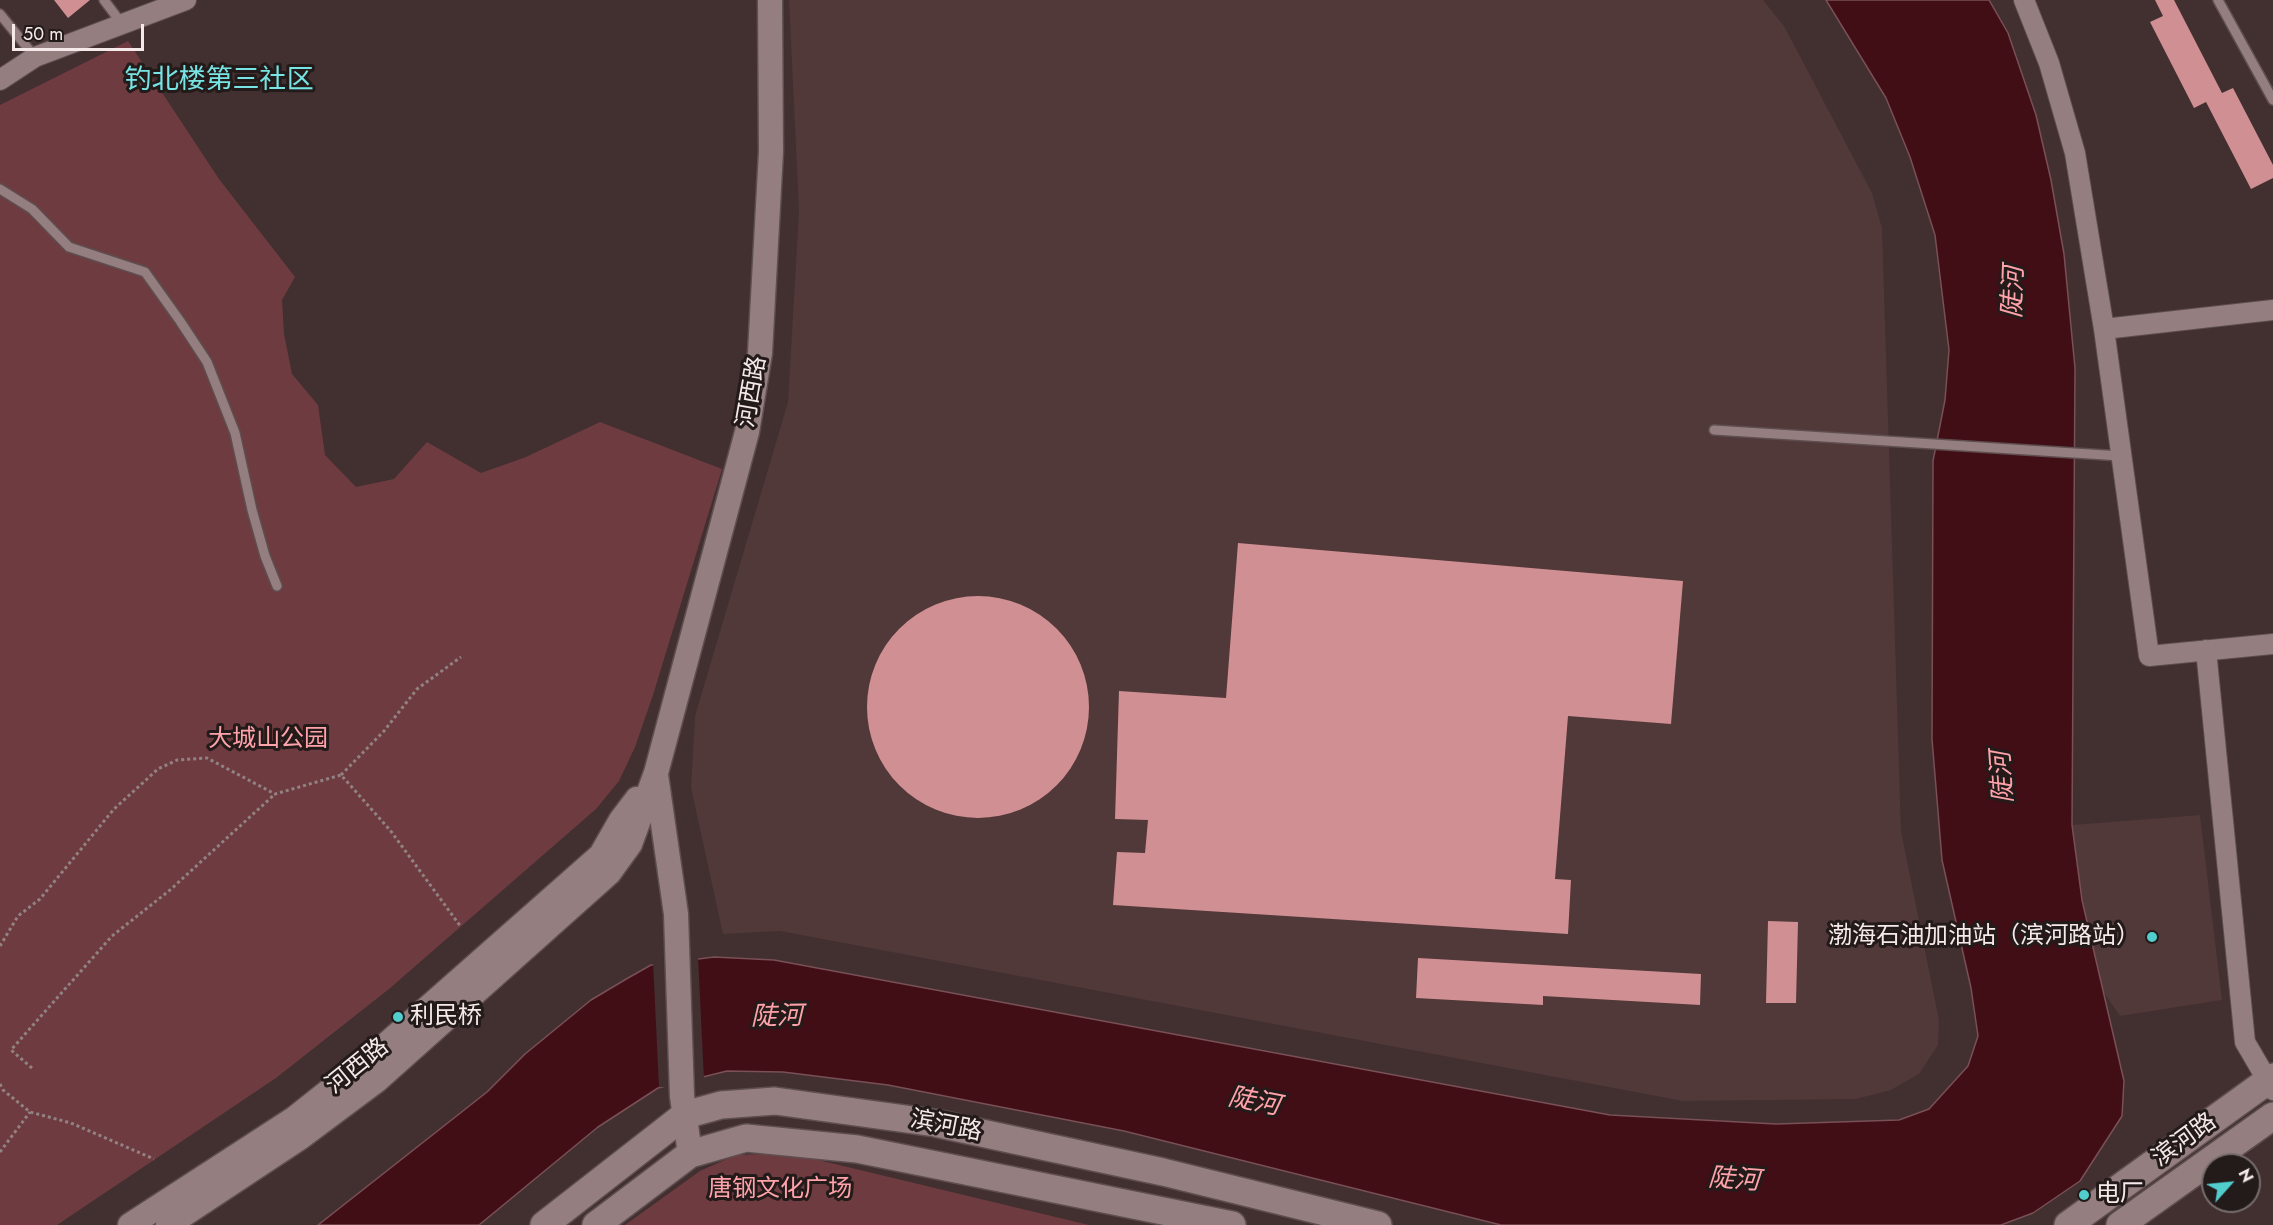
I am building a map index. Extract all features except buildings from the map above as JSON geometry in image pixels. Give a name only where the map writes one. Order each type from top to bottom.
[{"type":"main road","name":"滨河路","points":[[2068,1225],[2271,1083]]},
{"type":"main road","name":"滨河路","points":[[544,1225],[684,1106],[775,1101],[935,1124],[1162,1172],[1378,1225]]},
{"type":"main road","name":"滨河路","points":[[2120,1225],[2273,1116]]},
{"type":"main road","name":"滨河路","points":[[596,1225],[690,1154],[746,1138],[857,1149],[1232,1225]]},
{"type":"street","points":[[0,80],[35,57],[186,0]]},
{"type":"street","name":"河西路","points":[[168,1225],[301,1137],[376,1081],[609,873],[630,844],[656,773],[747,432],[760,353],[771,151],[770,0]]},
{"type":"street","points":[[2024,0],[2049,63],[2075,153],[2104,329],[2149,656],[2273,644]]},
{"type":"street","points":[[2104,329],[2273,310]]},
{"type":"street","points":[[2206,650],[2245,1042],[2271,1083]]},
{"type":"street","points":[[656,773],[676,914],[684,1106],[690,1154]]},
{"type":"street","name":"河西路","points":[[130,1225],[295,1118],[372,1057],[601,855],[621,820],[656,773]]},
{"type":"lane","points":[[104,0],[122,24]]},
{"type":"lane","points":[[2218,0],[2273,100]]},
{"type":"lane","points":[[0,14],[35,57]]},
{"type":"lane","points":[[0,189],[32,209],[69,247],[145,272],[174,313],[207,362],[236,433],[252,510],[265,556],[277,586]]},
{"type":"lane","points":[[1714,430],[2122,456]]},
{"type":"path","points":[[32,1068],[11,1050],[112,936],[170,890],[275,794],[341,775],[384,731],[417,689],[461,657]]},
{"type":"path","points":[[0,946],[18,916],[40,899],[114,809],[158,769],[177,759],[207,758],[275,794]]},
{"type":"path","points":[[341,775],[390,830],[461,927]]},
{"type":"path","points":[[0,1084],[3,1090],[30,1112],[71,1123],[154,1159]]},
{"type":"path","points":[[0,1152],[30,1112]]},
{"type":"shaded area","points":[[789,0],[1763,0],[1784,26],[1872,193],[1882,228],[1901,831],[1939,1020],[1938,1045],[1919,1074],[1891,1090],[1856,1099],[1683,1101],[780,931],[723,934],[691,788],[695,716],[788,402],[799,211]]},
{"type":"shaded area","name":"渤海石油加油站（滨河路站）","points":[[2200,815],[2222,1000],[2120,1016],[2103,991],[2082,900],[2072,825]]},
{"type":"green space","name":"大城山公园","points":[[128,41],[219,179],[295,277],[282,300],[284,334],[292,374],[318,405],[325,455],[356,487],[394,479],[427,442],[481,473],[526,457],[600,422],[722,469],[635,747],[619,781],[596,809],[389,989],[276,1078],[57,1225],[0,1225],[0,105]]},
{"type":"green space","name":"唐钢文化广场","points":[[789,1153],[1089,1225],[625,1225],[700,1171],[736,1155]]},
{"type":"water","name":"陡河","points":[[1826,0],[1989,0],[2008,33],[2036,115],[2051,180],[2064,254],[2075,368],[2072,825],[2082,900],[2124,1081],[2122,1116],[2080,1181],[2033,1213],[2001,1225],[1501,1225],[1124,1131],[888,1085],[783,1072],[727,1071],[658,1088],[598,1127],[479,1225],[318,1225],[487,1092],[525,1054],[591,1000],[651,965],[714,957],[774,960],[1610,1115],[1776,1124],[1899,1120],[1929,1109],[1968,1066],[1978,1036],[1971,988],[1942,860],[1932,739],[1933,461],[1945,400],[1949,350],[1935,235],[1910,157],[1886,98]]},
{"type":"pier","points":[[698,956],[704,1080],[676,1087],[659,1087],[653,962]]},
{"type":"place","name":"渤海石油加油站（滨河路站）","points":[[2152,937]]},
{"type":"place","name":"利民桥","points":[[398,1017]]},
{"type":"place","name":"电厂","points":[[2084,1195]]},
{"type":"district","name":"钓北楼第三社区","points":[[219,81]]}]
